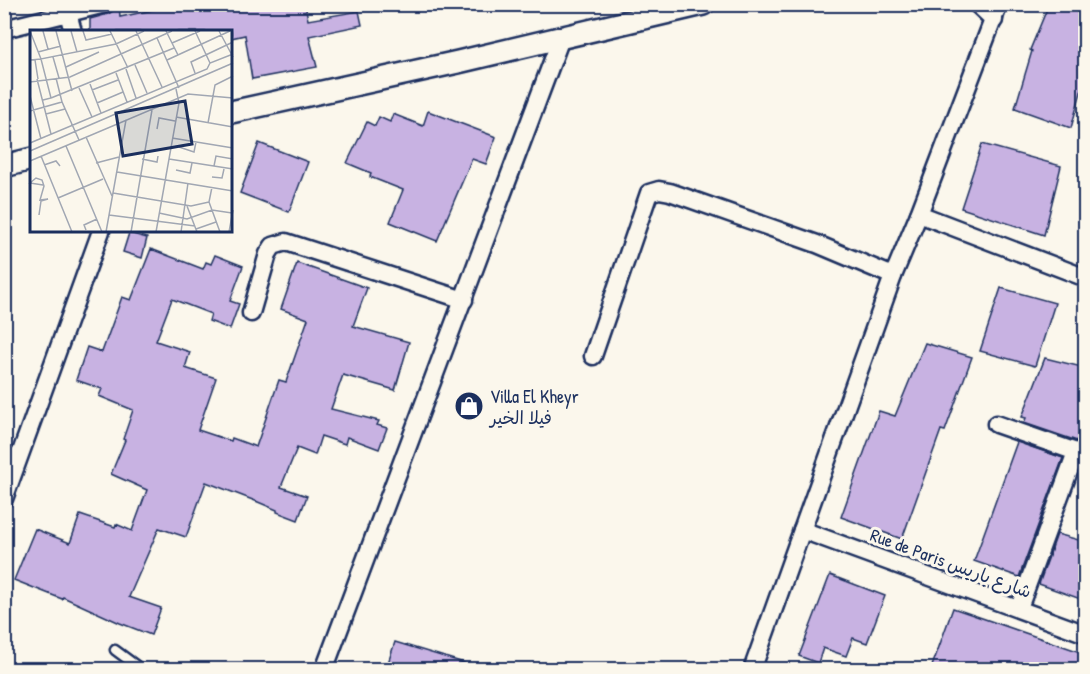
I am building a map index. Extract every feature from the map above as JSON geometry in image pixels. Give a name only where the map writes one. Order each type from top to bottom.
[{"type":"street","points":[[4,29],[105,4]]},
{"type":"street","points":[[232,112],[703,4]]},
{"type":"street","points":[[752,669],[893,276],[996,12],[977,4]]},
{"type":"street","points":[[68,13],[72,30]]},
{"type":"street","points":[[324,669],[561,38]]},
{"type":"street","points":[[4,166],[30,160]]},
{"type":"street","points":[[592,356],[649,193],[659,190],[817,244],[893,276]]},
{"type":"street","points":[[919,214],[1086,278]]},
{"type":"street","points":[[4,500],[13,453],[101,232]]},
{"type":"street","points":[[251,313],[268,254],[273,246],[286,242],[464,300]]},
{"type":"street","points":[[996,424],[1081,454],[1019,608]]},
{"type":"street","name":"Rue de Paris شارع باريس","points":[[802,530],[1086,634]]},
{"type":"lane","points":[[116,650],[142,669]]},
{"type":"building","points":[[115,4],[119,4],[120,17],[167,7],[166,4],[305,4],[308,20],[359,11],[362,25],[309,36],[317,67],[252,79],[245,35],[232,38],[232,30],[90,30],[90,19],[113,11]]},
{"type":"building","points":[[1049,4],[1086,4],[1086,74],[1071,128],[1015,108],[1032,51],[1030,50]]},
{"type":"building","points":[[428,111],[496,137],[486,164],[472,159],[437,241],[390,222],[403,190],[370,177],[371,173],[347,163],[367,122],[375,126],[379,117],[390,122],[393,114],[423,126]]},
{"type":"building","points":[[259,143],[308,162],[289,212],[240,193]]},
{"type":"building","points":[[982,144],[1061,166],[1044,235],[961,208]]},
{"type":"building","points":[[129,233],[147,238],[142,258],[123,252]]},
{"type":"building","points":[[151,249],[203,269],[206,262],[211,264],[215,255],[243,266],[230,301],[239,304],[230,329],[209,321],[211,314],[172,299],[156,341],[190,352],[185,368],[216,378],[198,430],[231,441],[232,438],[256,447],[279,380],[286,382],[308,319],[281,309],[297,263],[367,288],[353,326],[409,342],[395,390],[343,375],[331,409],[379,421],[377,425],[387,428],[379,449],[347,437],[345,444],[321,436],[315,455],[297,448],[281,487],[307,496],[298,520],[206,482],[186,537],[159,528],[129,597],[161,608],[151,635],[63,597],[62,599],[14,580],[35,529],[70,543],[80,515],[115,527],[116,524],[132,531],[147,490],[111,474],[125,440],[123,439],[133,410],[99,396],[102,389],[76,380],[87,347],[102,352],[122,297],[131,300]]},
{"type":"building","points":[[1001,288],[1055,303],[1035,366],[980,351]]},
{"type":"building","points":[[925,343],[972,357],[945,431],[941,430],[902,539],[841,517],[879,411],[895,416]]},
{"type":"building","points":[[1045,358],[1086,368],[1086,427],[1080,442],[1024,423],[1026,418],[1022,417]]},
{"type":"building","points":[[1017,442],[1063,458],[1019,577],[974,561]]},
{"type":"building","points":[[1057,534],[1086,542],[1086,601],[1039,584]]},
{"type":"building","points":[[830,575],[885,596],[867,643],[853,638],[846,656],[823,648],[818,663],[799,656]]},
{"type":"building","points":[[953,608],[1086,654],[1086,669],[931,669]]},
{"type":"building","points":[[395,642],[471,665],[470,669],[386,669]]},
{"type":"place","name":"Villa El Kheyr فيلا الخير","points":[[469,406]]}]
